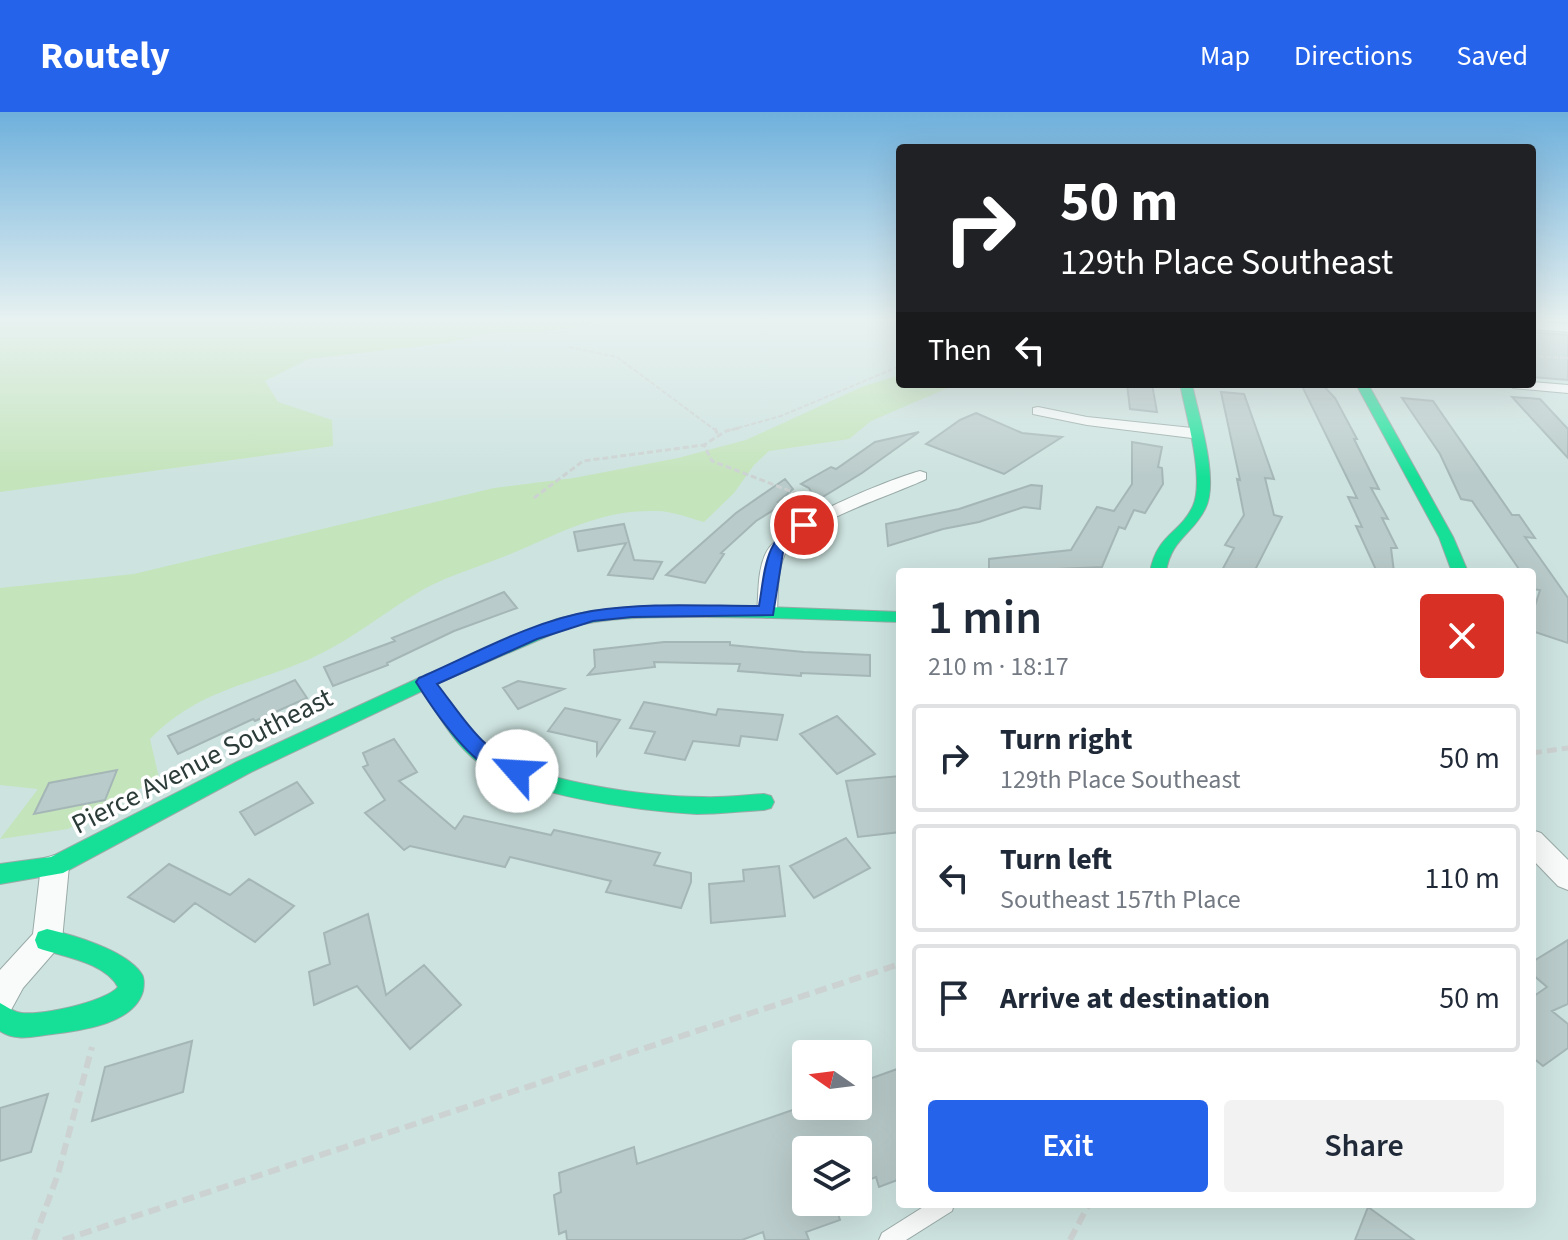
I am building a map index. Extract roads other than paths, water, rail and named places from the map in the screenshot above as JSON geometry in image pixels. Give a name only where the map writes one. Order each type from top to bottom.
[{"type":"street","points":[[1536,387],[1567,390]]},
{"type":"street","points":[[1158,568],[1158,555],[1168,538],[1203,507],[1205,494],[1186,388]]},
{"type":"street","points":[[1364,388],[1446,537],[1458,568]]},
{"type":"street","points":[[1038,411],[1087,421],[1192,433]]},
{"type":"street","points":[[767,612],[775,552],[780,544],[804,525],[920,476]]},
{"type":"street","name":"Pierce Avenue Southeast","points":[[0,874],[55,866],[244,767],[425,682],[531,635],[591,616],[632,612],[767,612],[896,617]]},
{"type":"street","points":[[425,682],[483,755],[499,766],[667,802],[694,805],[764,802]]},
{"type":"street","points":[[1536,845],[1568,878]]},
{"type":"street","points":[[0,999],[12,978],[47,940],[55,866]]},
{"type":"street","points":[[0,1016],[16,1026],[101,1012],[124,1002],[131,991],[132,980],[125,973],[81,950],[47,940]]},
{"type":"lane","points":[[889,1240],[939,1208]]}]
